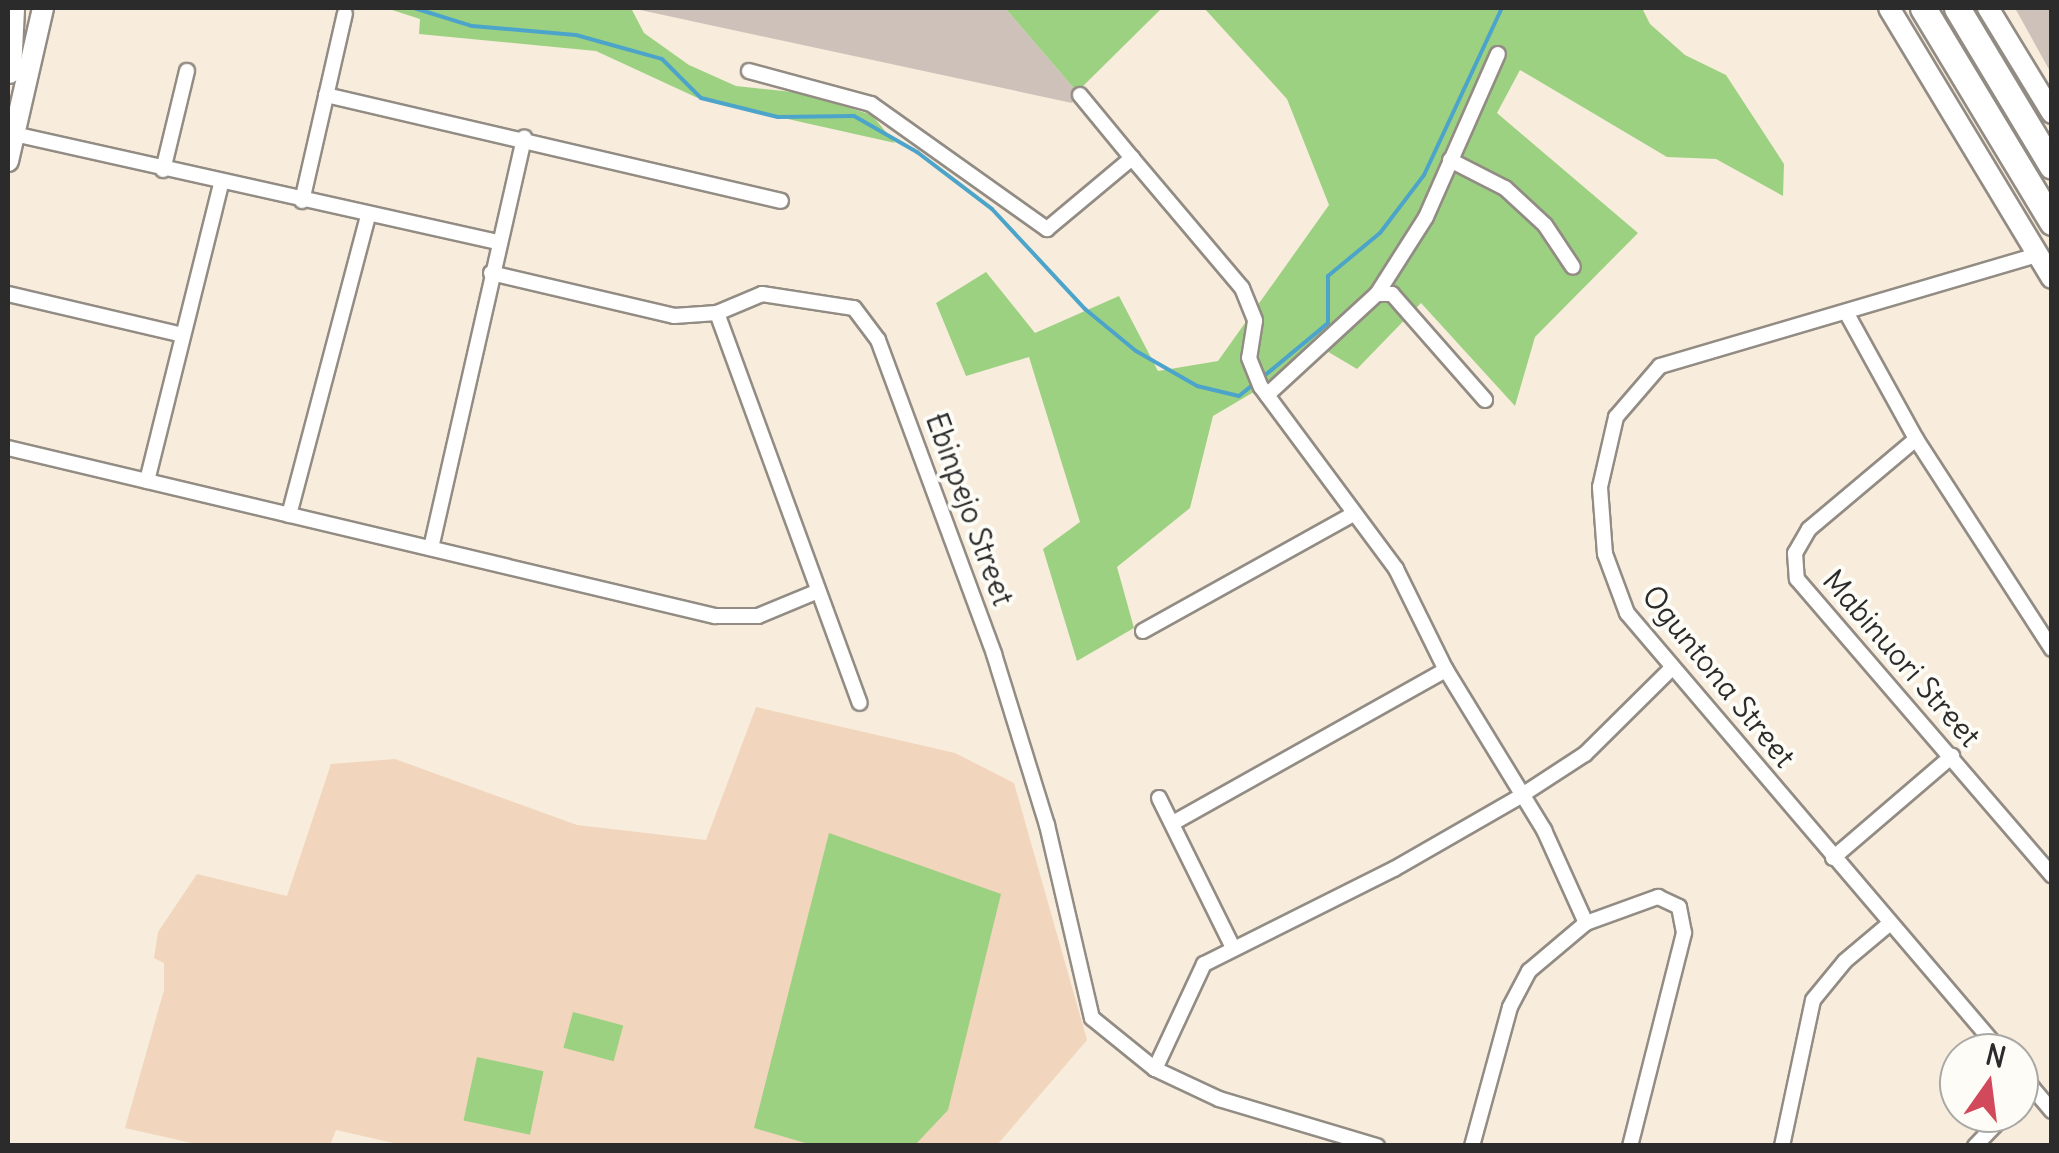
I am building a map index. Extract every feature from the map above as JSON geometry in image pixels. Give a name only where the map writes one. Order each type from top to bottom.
[{"type":"highway","points":[[8,70],[11,8]]},
{"type":"highway","points":[[1923,8],[2052,222]]},
{"type":"highway","points":[[1957,8],[2052,166]]},
{"type":"main road","points":[[8,161],[43,8]]},
{"type":"main road","points":[[1890,8],[2052,278]]},
{"type":"main road","points":[[1988,8],[2052,112]]},
{"type":"street","points":[[302,201],[345,14]]},
{"type":"street","points":[[1264,391],[1377,294],[1426,217],[1498,54]]},
{"type":"street","points":[[164,170],[188,71]]},
{"type":"street","points":[[749,71],[871,104],[1047,229],[1132,158]]},
{"type":"street","points":[[326,95],[524,137],[782,201]]},
{"type":"street","points":[[1080,95],[1242,288],[1255,321],[1249,358],[1264,391],[1396,569],[1446,670],[1519,797],[1544,830],[1586,923]]},
{"type":"street","points":[[14,134],[221,184],[498,242]]},
{"type":"street","points":[[431,548],[524,137]]},
{"type":"street","points":[[1450,160],[1505,188],[1545,224],[1572,267]]},
{"type":"street","points":[[148,480],[179,334],[221,184]]},
{"type":"street","points":[[289,515],[368,215]]},
{"type":"street","name":"Oguntona Street","points":[[1984,1033],[1627,613],[1605,554],[1600,486],[1616,417],[1660,366],[2037,255]]},
{"type":"street","name":"Ebinpejo Street","points":[[491,273],[674,316],[717,312],[762,294],[808,296],[854,308],[878,340],[994,654],[1047,825],[1092,1018],[1155,1069],[1219,1099],[1316,1139],[1377,1146]]},
{"type":"street","points":[[8,294],[179,334]]},
{"type":"street","points":[[1377,294],[1392,294],[1485,400]]},
{"type":"street","points":[[717,312],[816,592],[860,703]]},
{"type":"street","points":[[1846,312],[1916,439],[2052,649]]},
{"type":"street","name":"Mabinuori Street","points":[[1916,439],[1809,529],[1794,564],[1816,606],[1952,756],[2052,875]]},
{"type":"street","points":[[8,448],[738,619],[816,592]]},
{"type":"street","points":[[1143,631],[1353,514]]},
{"type":"street","points":[[1155,1069],[1194,978],[1232,946],[1394,870],[1519,797],[1586,754],[1672,668]]},
{"type":"street","points":[[1173,823],[1446,670]]},
{"type":"street","points":[[1833,858],[1952,756]]},
{"type":"street","points":[[1160,798],[1232,946]]},
{"type":"street","points":[[1472,1146],[1518,988],[1586,923],[1658,897],[1671,900],[1684,919],[1630,1146]]},
{"type":"street","points":[[1782,1146],[1813,1000],[1836,970],[1889,924]]},
{"type":"shaded area","points":[[631,8],[1005,8],[1077,92],[1072,103]]},
{"type":"shaded area","points":[[2015,8],[2051,8],[2051,73]]},
{"type":"shaded area","points":[[756,707],[955,753],[1014,783],[1087,1040],[997,1145],[407,1146],[336,1130],[330,1145],[205,1146],[125,1128],[164,990],[164,963],[154,958],[158,932],[197,874],[287,896],[331,764],[395,759],[577,825],[706,840]]},
{"type":"green space","points":[[386,8],[631,8],[644,33],[689,65],[736,86],[802,93],[872,115],[895,143],[702,100],[596,51],[419,34],[420,19]]},
{"type":"green space","points":[[1005,8],[1162,8],[1077,92]]},
{"type":"green space","points":[[1204,8],[1642,8],[1650,24],[1685,55],[1726,75],[1784,164],[1783,196],[1716,159],[1667,157],[1520,70],[1497,113],[1638,233],[1535,337],[1515,406],[1421,303],[1357,369],[1325,350],[1213,416],[1190,508],[1117,567],[1134,628],[1077,661],[1043,549],[1080,522],[1029,357],[966,376],[936,303],[986,272],[1035,333],[1119,296],[1158,371],[1218,361],[1329,205],[1287,99]]},
{"type":"green space","points":[[829,833],[1001,894],[948,1110],[915,1145],[812,1145],[754,1128]]},
{"type":"green space","points":[[573,1012],[623,1025],[614,1061],[563,1048]]},
{"type":"green space","points":[[477,1057],[544,1071],[530,1135],[463,1121]]},
{"type":"waterway","points":[[414,8],[472,26],[576,35],[662,59],[701,98],[778,117],[854,116],[917,152],[992,209],[1085,309],[1136,351],[1197,386],[1239,396],[1256,382]]},
{"type":"waterway","points":[[1264,376],[1328,323],[1328,276],[1380,233],[1424,175],[1502,8]]}]
